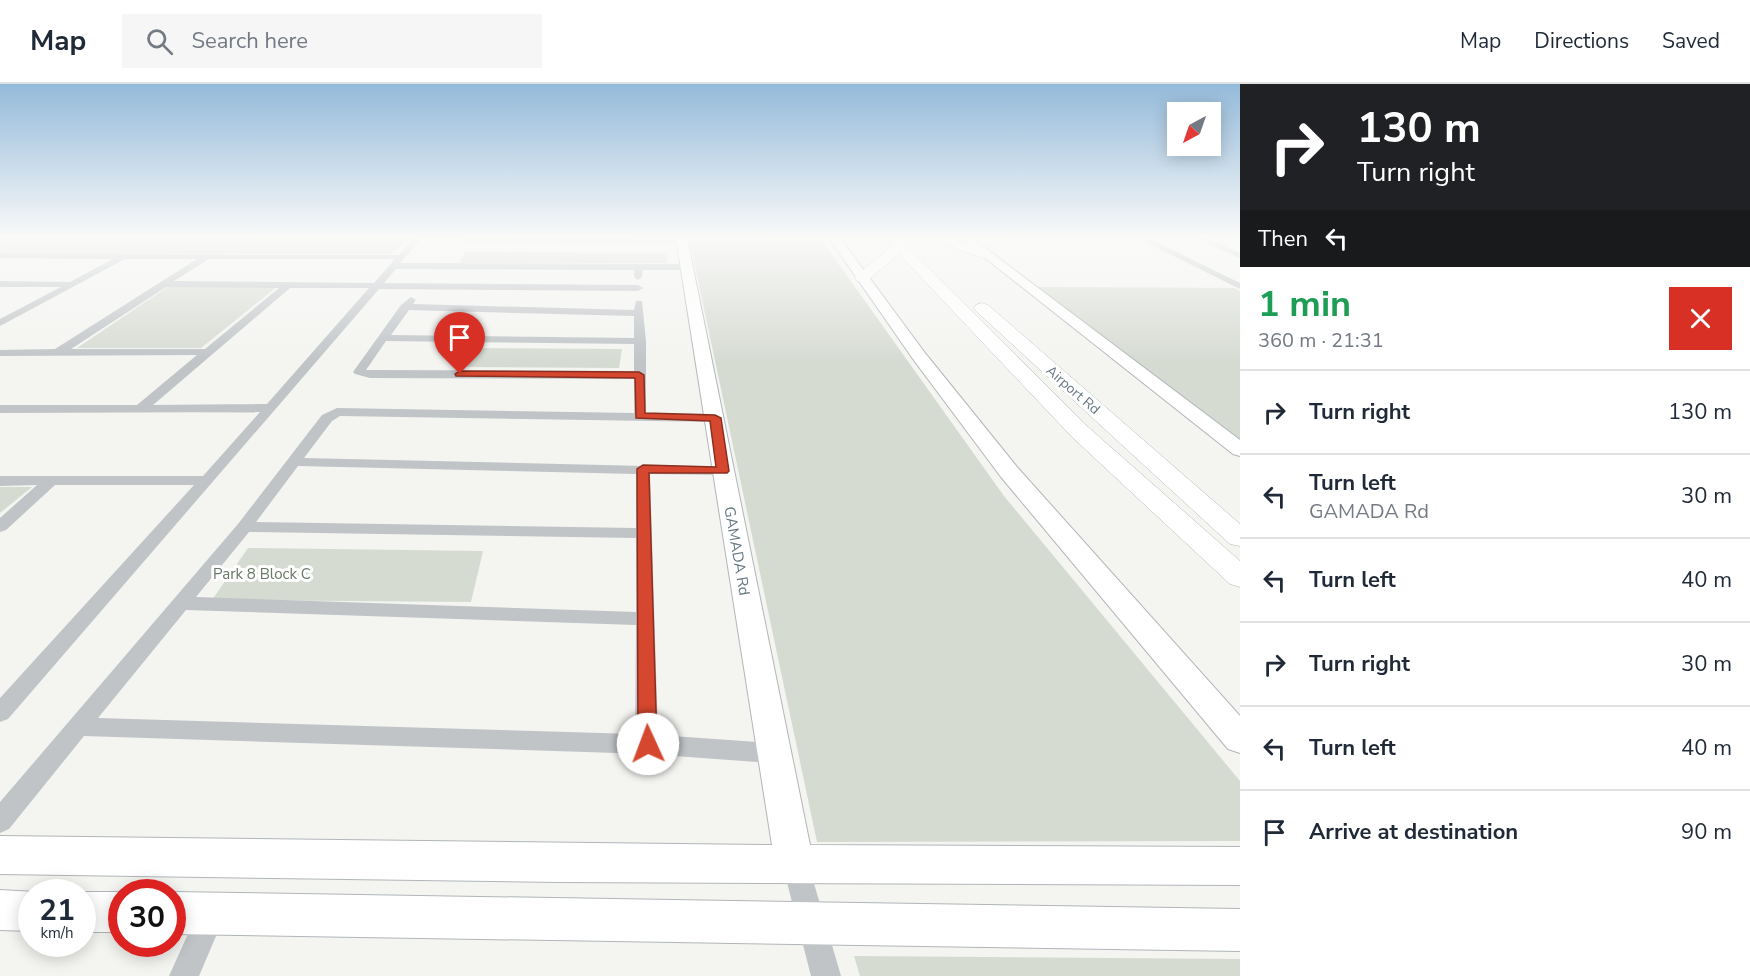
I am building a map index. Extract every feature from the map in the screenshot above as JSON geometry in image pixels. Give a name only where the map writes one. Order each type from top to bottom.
[{"type":"main road","points":[[936,280],[1080,432],[1240,576]]},
{"type":"main road","name":"Airport Rd","points":[[945,280],[1240,538]]},
{"type":"street","points":[[0,323],[80,280]]},
{"type":"street","points":[[58,352],[171,280]]},
{"type":"street","points":[[0,713],[383,280]]},
{"type":"street","points":[[638,280],[641,341],[640,416]]},
{"type":"street","name":"GAMADA Rd","points":[[688,280],[715,418],[772,753],[795,863]]},
{"type":"street","points":[[863,280],[1009,472],[1240,739]]},
{"type":"street","points":[[1018,280],[1240,450]]},
{"type":"street","points":[[0,284],[72,284]]},
{"type":"street","points":[[164,284],[638,288]]},
{"type":"street","points":[[140,409],[289,284]]},
{"type":"street","points":[[424,286],[404,307],[359,372],[370,374],[639,375]]},
{"type":"street","points":[[404,307],[639,313]]},
{"type":"street","points":[[383,338],[641,341]]},
{"type":"street","points":[[0,353],[208,352]]},
{"type":"street","points":[[0,410],[271,408]]},
{"type":"street","points":[[0,821],[244,527],[327,418],[344,411],[715,418]]},
{"type":"street","points":[[294,462],[723,471]]},
{"type":"street","points":[[643,469],[648,744]]},
{"type":"street","points":[[0,481],[206,480]]},
{"type":"street","points":[[0,527],[51,481]]},
{"type":"street","points":[[244,527],[643,533]]},
{"type":"street","points":[[180,603],[644,619]]},
{"type":"street","points":[[77,727],[648,744],[772,753]]},
{"type":"street","points":[[0,855],[557,863],[1240,866]]},
{"type":"street","points":[[795,863],[826,976]]},
{"type":"street","points":[[0,910],[18,911]]},
{"type":"street","points":[[184,976],[192,913],[1240,930]]},
{"type":"green space","points":[[698,280],[850,280],[1004,496],[1240,781],[1240,841],[817,842]]},
{"type":"green space","points":[[169,286],[278,286],[201,348],[77,348]]},
{"type":"green space","points":[[1037,287],[1234,288],[1240,291],[1240,442]]},
{"type":"green space","points":[[472,348],[622,349],[619,368],[467,367]]},
{"type":"green space","points":[[0,487],[32,487],[0,513]]},
{"type":"green space","name":"Park 8 Block C","points":[[248,548],[483,551],[471,602],[212,600]]},
{"type":"green space","points":[[854,956],[1240,959],[1240,976],[860,976]]},
{"type":"route","points":[[460,374],[639,375],[640,416],[715,418],[723,471],[643,469],[648,744]]}]
